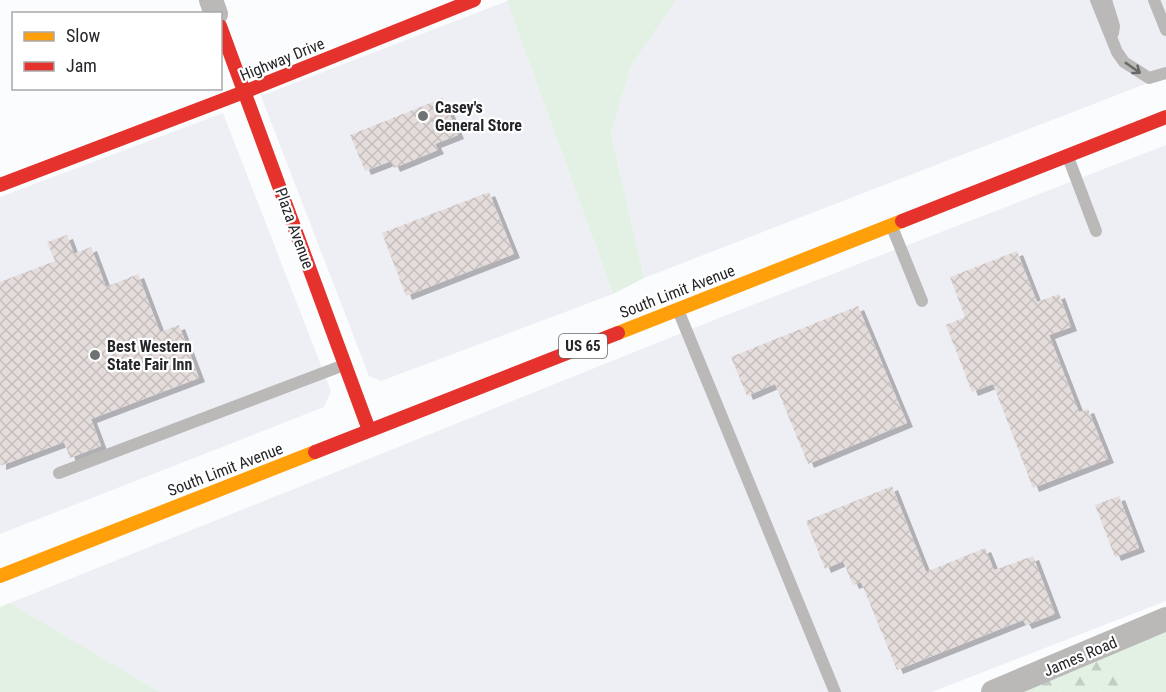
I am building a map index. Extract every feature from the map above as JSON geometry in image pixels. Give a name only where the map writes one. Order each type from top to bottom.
[{"type":"main road","name":"Highway Drive","points":[[0,185],[244,92],[474,0]]},
{"type":"main road","name":"Plaza Avenue","points":[[222,32],[369,430]]},
{"type":"main road","name":"South Limit Avenue","points":[[0,576],[1166,117]]},
{"type":"street","name":"James Road","points":[[993,692],[1166,619]]},
{"type":"lane","points":[[1096,0],[1117,52],[1125,62],[1149,78],[1166,74]]},
{"type":"lane","points":[[1106,0],[1114,26],[1112,39]]},
{"type":"lane","points":[[1154,0],[1166,30]]},
{"type":"lane","points":[[1067,156],[1096,231]]},
{"type":"lane","points":[[891,225],[922,301]]},
{"type":"lane","points":[[677,309],[836,692]]},
{"type":"lane","points":[[59,472],[345,365]]},
{"type":"shaded area","points":[[676,0],[1166,0],[1166,76],[644,278],[611,133],[631,66]]},
{"type":"shaded area","points":[[507,1],[613,294],[381,381],[369,376],[261,96]]},
{"type":"shaded area","points":[[223,113],[331,391],[324,407],[0,534],[0,197]]},
{"type":"shaded area","points":[[1166,145],[1166,601],[932,692],[160,692],[10,603],[724,316]]},
{"type":"green space","points":[[676,0],[631,66],[611,133],[644,278],[613,294],[507,1]]},
{"type":"green space","points":[[10,603],[160,692],[0,692],[0,607]]},
{"type":"green space","points":[[1166,628],[1166,692],[1126,692],[1109,652]]},
{"type":"green space","points":[[1109,652],[1126,692],[1007,692]]},
{"type":"building","name":"Casey's General Store","points":[[443,98],[458,135],[435,144],[438,150],[394,168],[391,161],[365,171],[350,135]]},
{"type":"building","points":[[489,192],[514,254],[406,296],[382,233]]},
{"type":"building","name":"Best Western State Fair Inn","points":[[67,235],[74,254],[91,247],[106,287],[138,274],[160,332],[179,325],[199,378],[91,419],[101,446],[70,458],[64,442],[0,466],[0,282],[55,261],[47,242]]},
{"type":"building","points":[[1017,251],[1037,302],[1059,294],[1071,327],[1049,335],[1079,412],[1088,409],[1108,459],[1033,488],[993,384],[972,392],[946,325],[965,317],[950,277]]},
{"type":"building","points":[[858,306],[907,423],[808,464],[775,384],[747,396],[731,357]]},
{"type":"building","points":[[892,486],[926,572],[985,548],[994,570],[1033,556],[1055,614],[1026,625],[1023,620],[897,670],[861,582],[853,585],[843,561],[825,569],[806,521]]},
{"type":"building","points":[[1119,496],[1139,548],[1115,557],[1095,505]]},
{"type":"traffic: slow","points":[[618,333],[902,221]]},
{"type":"traffic: slow","points":[[0,576],[315,452]]},
{"type":"traffic: jam","points":[[0,185],[244,92],[474,0]]},
{"type":"traffic: jam","points":[[222,31],[369,430]]},
{"type":"traffic: jam","points":[[902,221],[1166,117]]},
{"type":"traffic: jam","points":[[315,452],[618,333]]},
{"type":"place","name":"Casey's General Store","points":[[423,116]]},
{"type":"place","name":"Best Western State Fair Inn","points":[[95,355]]}]
